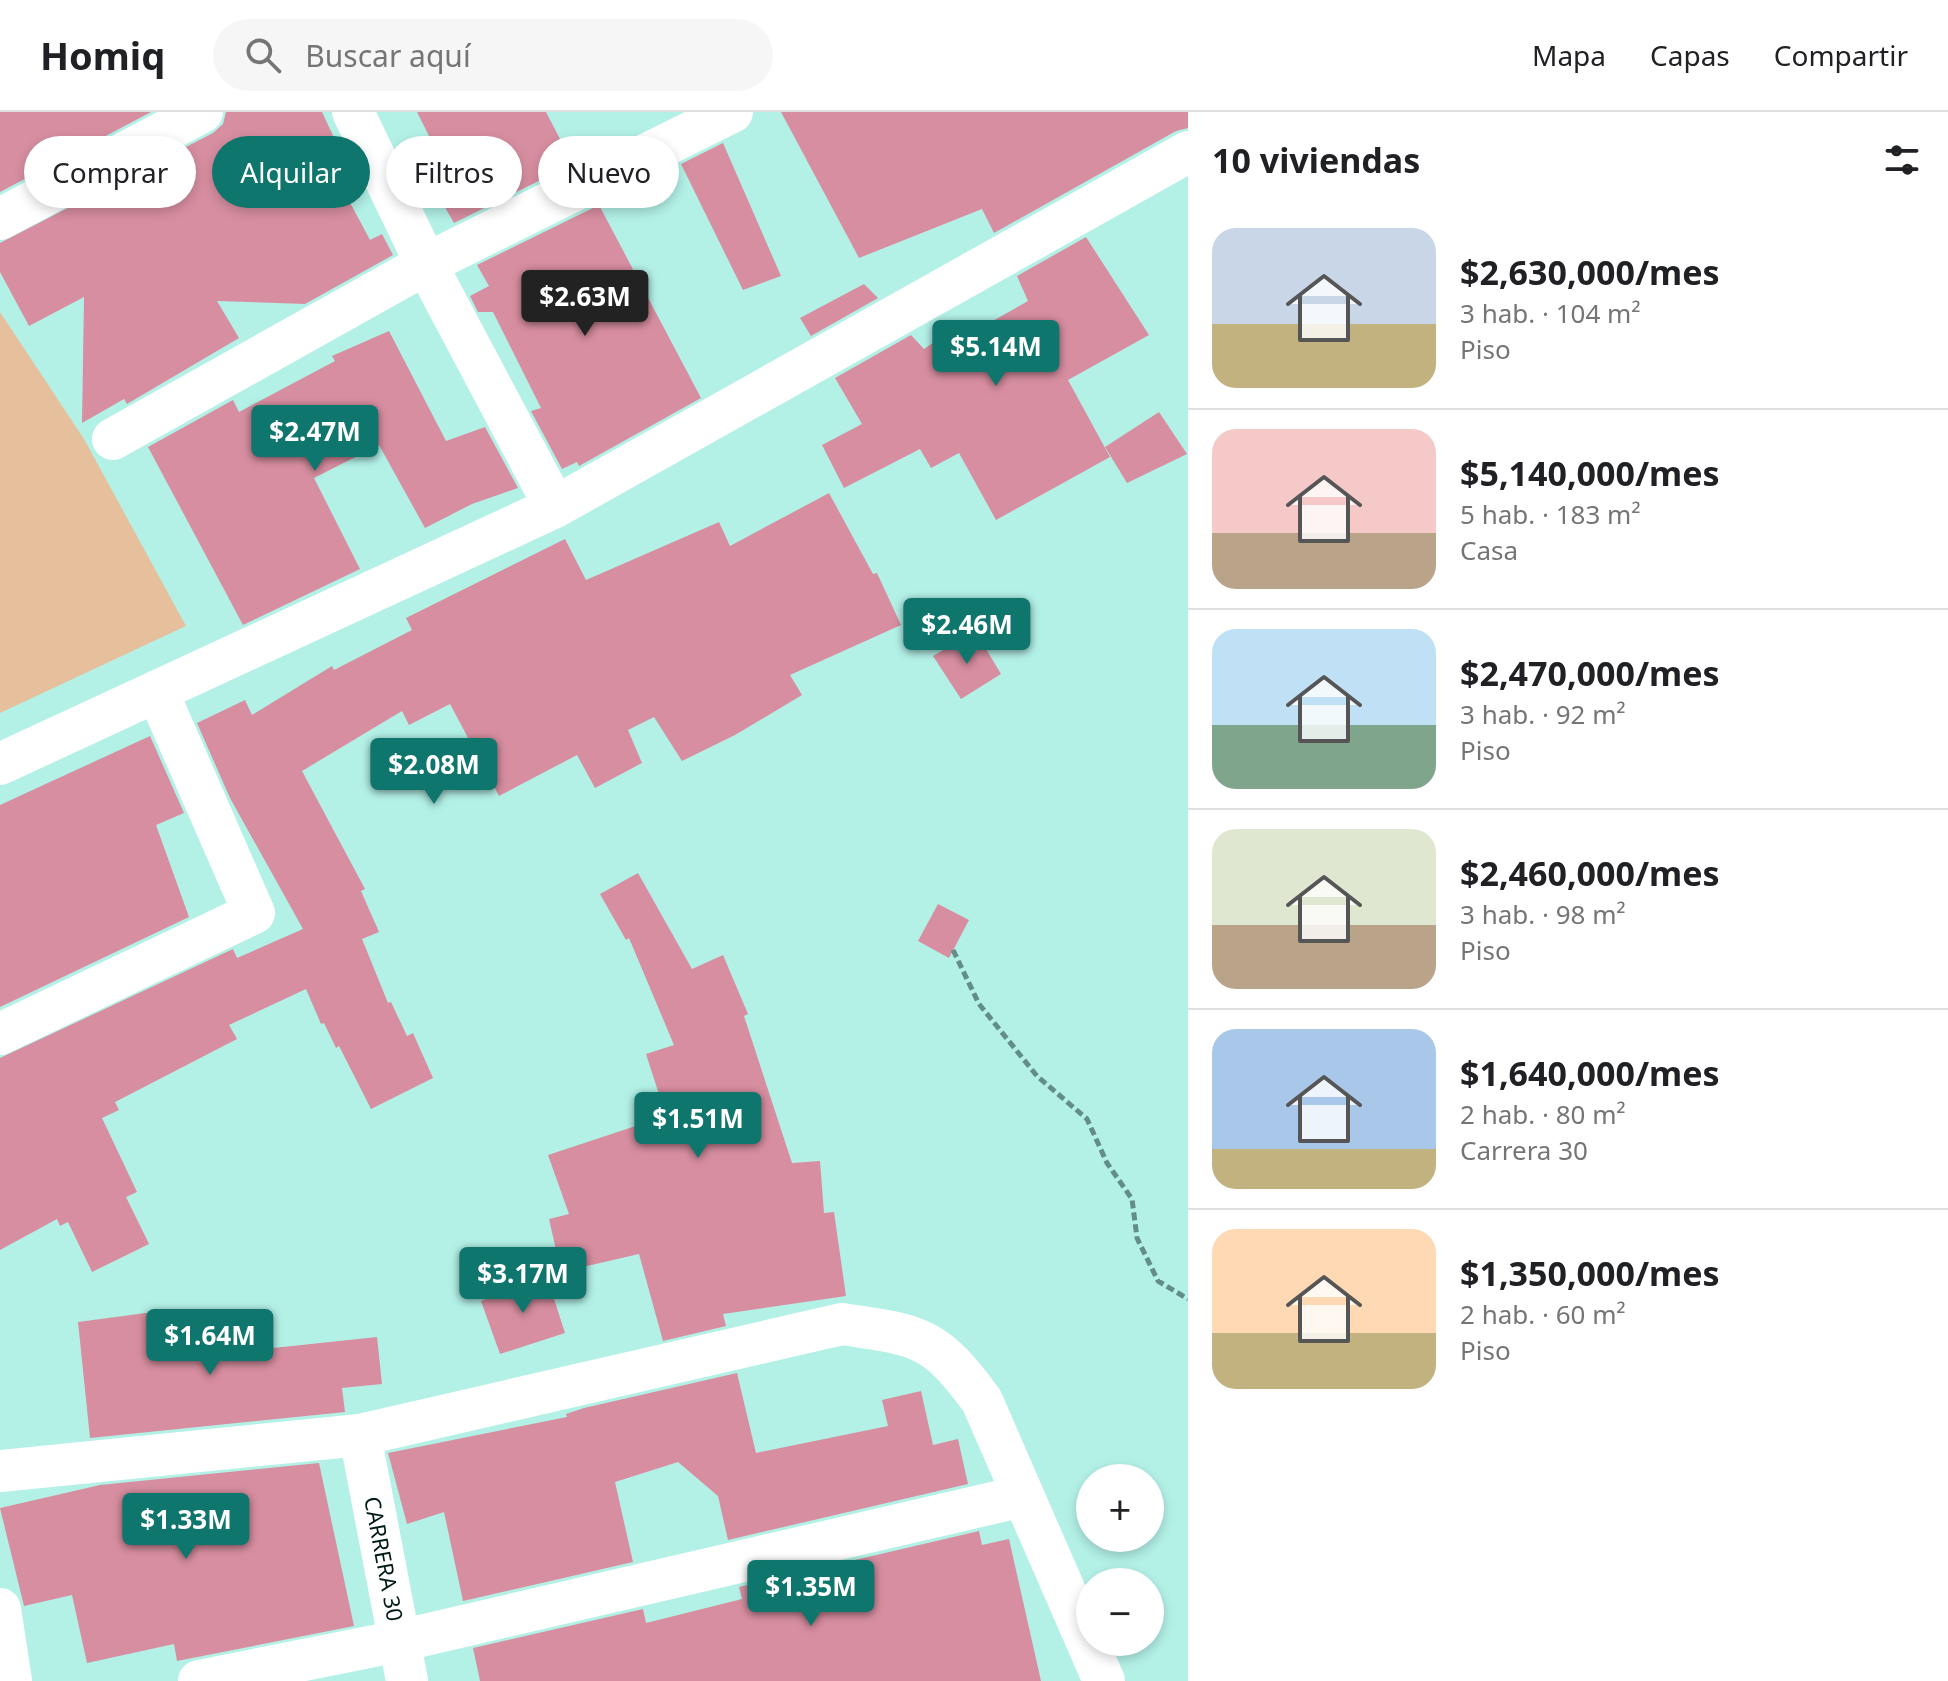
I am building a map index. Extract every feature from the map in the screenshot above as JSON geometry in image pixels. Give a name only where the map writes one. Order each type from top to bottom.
[{"type":"street","points":[[0,219],[202,112]]},
{"type":"street","points":[[353,112],[426,264],[555,507]]},
{"type":"street","points":[[113,439],[426,264],[732,112]]},
{"type":"street","points":[[0,764],[555,507],[1188,152]]},
{"type":"street","points":[[0,1034],[254,913],[157,691]]},
{"type":"street","points":[[0,1471],[360,1435],[842,1324],[926,1341],[957,1366],[982,1401],[1104,1681]]},
{"type":"street","name":"CARRERA 30","points":[[360,1435],[403,1661]]},
{"type":"street","points":[[199,1681],[403,1661],[1023,1496]]},
{"type":"street","points":[[0,1609],[11,1681]]},
{"type":"path","points":[[953,950],[988,1016],[1037,1076],[1087,1119],[1107,1163],[1132,1199],[1137,1238],[1158,1281],[1188,1299]]},
{"type":"shaded area","points":[[0,312],[84,439],[186,626],[0,713]]},
{"type":"building","points":[[0,112],[151,112],[106,136],[24,136],[24,179],[0,192]]},
{"type":"building","points":[[226,112],[322,112],[333,136],[212,136],[212,208],[353,208],[370,240],[382,234],[393,255],[305,304],[217,301],[239,338],[127,404],[124,399],[82,423],[84,297],[29,326],[0,272],[0,243],[68,208],[196,208],[196,142],[223,124]]},
{"type":"building","points":[[417,112],[546,112],[558,136],[538,136],[538,181],[522,189],[522,136],[429,136]]},
{"type":"building","points":[[781,112],[1188,112],[1188,128],[1176,131],[994,233],[982,209],[859,258]]},
{"type":"building","points":[[723,143],[781,276],[743,290],[681,164]]},
{"type":"building","points":[[445,208],[484,208],[454,223]]},
{"type":"building","points":[[593,208],[601,208],[701,398],[579,466],[577,462],[562,469],[531,411],[541,408],[493,312],[478,312],[470,296],[489,286],[477,265]]},
{"type":"building","points":[[1086,237],[1149,335],[1068,380],[1110,457],[996,520],[959,453],[931,468],[920,449],[844,488],[822,445],[862,424],[835,378],[911,335],[924,349],[967,320],[977,330],[1028,301],[1017,276]]},
{"type":"building","points":[[864,284],[878,298],[811,336],[800,318]]},
{"type":"building","points":[[389,331],[446,441],[485,427],[518,488],[472,504],[425,528],[379,445],[314,478],[360,569],[243,625],[148,447],[233,400],[239,412],[335,361],[332,356]]},
{"type":"building","points":[[1159,412],[1187,454],[1127,483],[1105,447]]},
{"type":"building","points":[[829,493],[873,574],[877,573],[901,625],[790,675],[802,695],[735,735],[682,761],[654,717],[628,730],[642,763],[595,788],[577,755],[499,796],[450,704],[409,725],[402,711],[302,771],[365,889],[361,891],[379,932],[362,939],[388,1003],[391,1002],[407,1036],[413,1033],[433,1078],[371,1109],[339,1046],[336,1048],[324,1023],[321,1024],[306,989],[229,1025],[237,1039],[115,1102],[119,1110],[102,1118],[137,1192],[126,1197],[149,1244],[92,1272],[68,1222],[60,1226],[57,1219],[0,1250],[0,1058],[233,949],[237,958],[303,929],[230,798],[197,723],[245,700],[252,715],[332,666],[334,670],[412,630],[406,618],[565,539],[586,580],[719,522],[730,546]]},
{"type":"building","points":[[970,634],[986,649],[1001,674],[961,699],[933,656]]},
{"type":"building","points":[[150,736],[184,813],[156,825],[189,917],[0,1007],[0,805]]},
{"type":"building","points":[[638,873],[692,969],[723,955],[748,1014],[744,1016],[792,1163],[820,1161],[824,1213],[834,1212],[846,1296],[723,1314],[726,1326],[663,1341],[639,1254],[561,1272],[549,1219],[569,1214],[548,1155],[666,1116],[646,1054],[674,1045],[629,938],[626,940],[600,894]]},
{"type":"building","points":[[938,904],[969,920],[949,958],[918,941]]},
{"type":"building","points":[[546,1274],[565,1333],[500,1354],[481,1301]]},
{"type":"building","points":[[168,1310],[172,1342],[272,1334],[273,1348],[377,1337],[382,1384],[342,1388],[345,1412],[90,1438],[78,1322]]},
{"type":"building","points":[[737,1373],[756,1453],[888,1426],[882,1400],[921,1391],[933,1445],[958,1439],[968,1484],[728,1540],[718,1496],[678,1462],[615,1482],[633,1562],[463,1601],[444,1512],[407,1524],[388,1453],[567,1417],[566,1414],[584,1408]]},
{"type":"building","points":[[319,1463],[354,1626],[177,1661],[174,1644],[87,1663],[72,1595],[24,1606],[0,1508],[100,1485]]},
{"type":"building","points":[[979,1531],[982,1545],[1009,1539],[1041,1681],[480,1681],[473,1648],[643,1609],[646,1623],[742,1599],[739,1587]]}]
